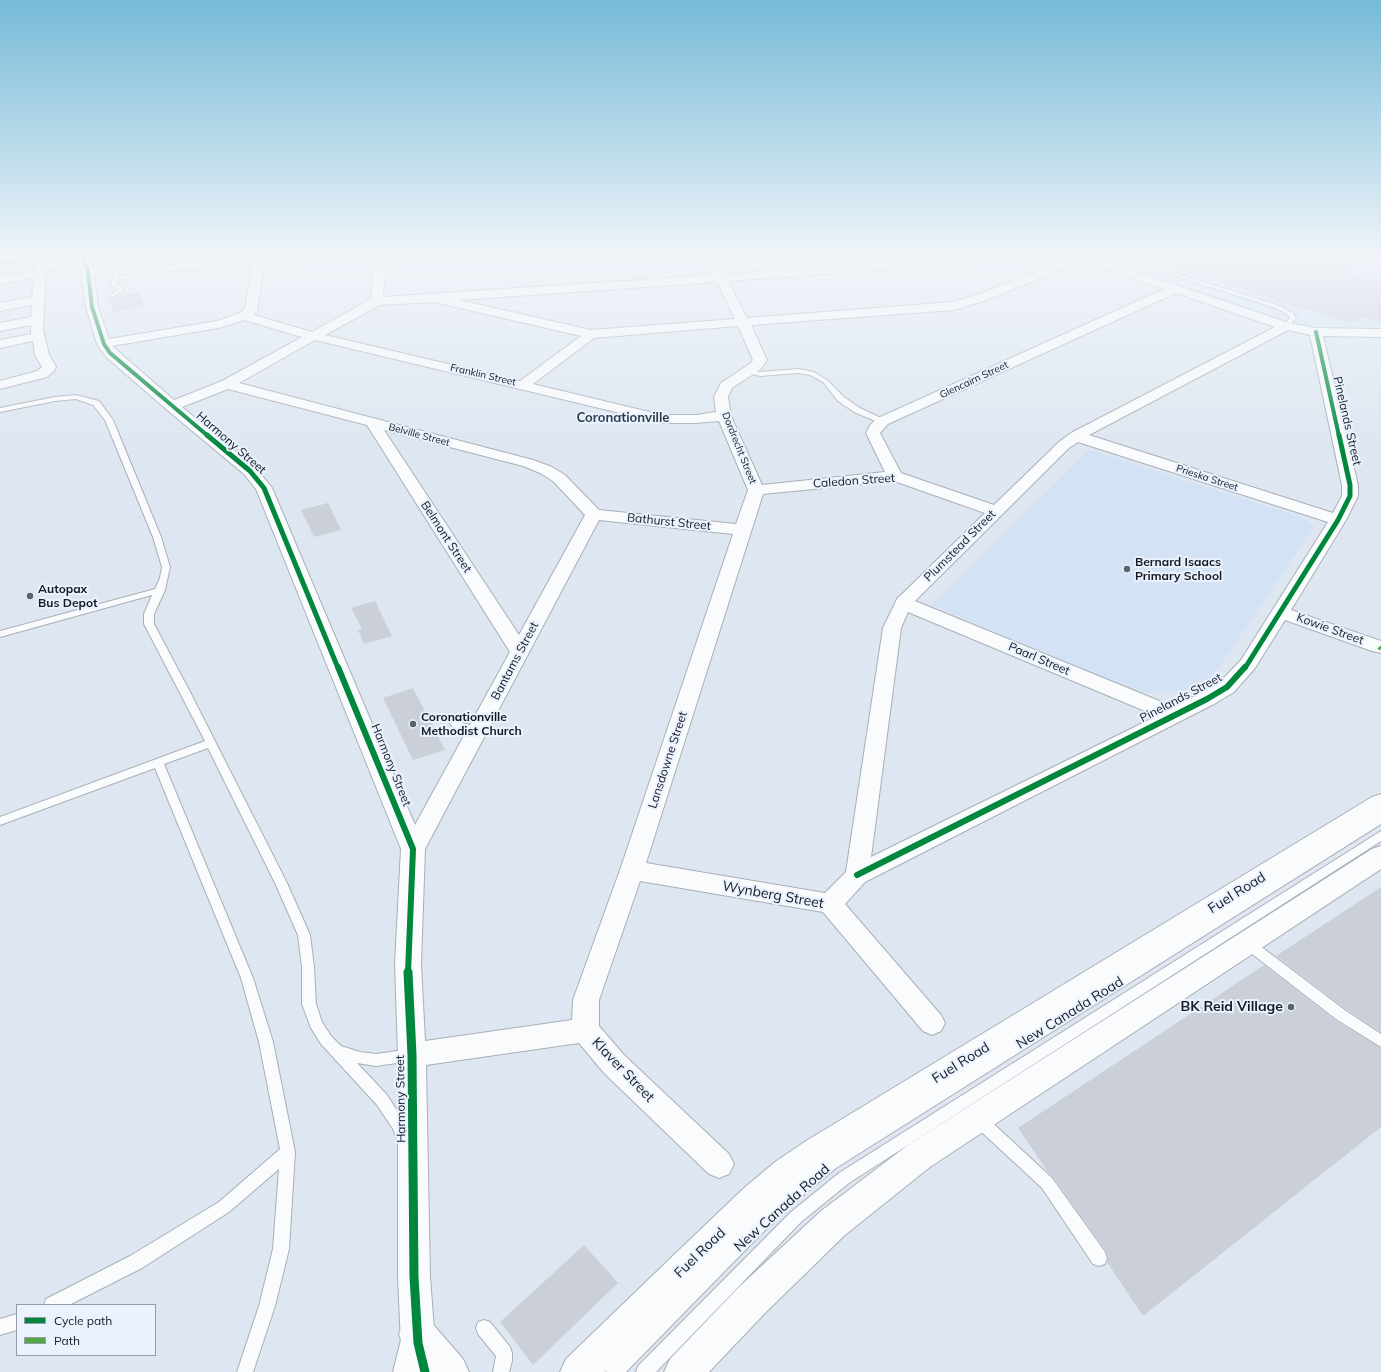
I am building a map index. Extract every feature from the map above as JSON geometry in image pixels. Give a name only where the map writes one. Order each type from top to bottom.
[{"type":"main road","name":"Fuel Road","points":[[579,1372],[689,1264],[756,1200],[787,1173],[817,1152],[1381,803]]},
{"type":"main road","points":[[683,1372],[752,1300],[833,1223],[919,1156],[1381,856]]},
{"type":"main road","points":[[418,1355],[450,1372]]},
{"type":"street","points":[[0,327],[27,322]]},
{"type":"street","points":[[0,385],[33,377],[46,371],[49,367],[42,355],[38,322]]},
{"type":"street","name":"Harmony Street","points":[[97,322],[104,344],[110,353],[250,472],[264,488],[413,849],[408,964],[412,1055],[414,1277],[418,1355]]},
{"type":"street","points":[[104,344],[225,322]]},
{"type":"street","name":"Franklin Street","points":[[264,322],[312,336],[662,418],[690,419],[724,416]]},
{"type":"street","points":[[171,406],[227,384],[338,322]]},
{"type":"street","points":[[538,322],[590,334],[756,322]]},
{"type":"street","name":"Glencairn Street","points":[[883,421],[1101,322]]},
{"type":"street","points":[[1274,322],[1316,332],[1381,333]]},
{"type":"street","name":"Dordrecht Street","points":[[744,323],[760,360],[756,366],[726,386],[721,397],[724,416],[756,490]]},
{"type":"street","name":"Plumstead Street","points":[[857,875],[892,628],[903,603],[995,511],[1064,445],[1076,436],[1286,326]]},
{"type":"street","name":"Pinelands Street","points":[[857,875],[1227,687],[1248,664],[1338,520],[1350,496],[1350,484],[1316,332]]},
{"type":"street","points":[[524,385],[590,334]]},
{"type":"street","points":[[0,344],[39,336]]},
{"type":"street","name":"Belville Street","points":[[227,384],[528,463],[546,470],[559,478],[594,514]]},
{"type":"street","points":[[883,421],[875,428],[873,433],[895,476]]},
{"type":"street","name":"Belmont Street","points":[[372,422],[520,652]]},
{"type":"street","name":"Prieska Street","points":[[1076,436],[1338,520]]},
{"type":"street","name":"Caledon Street","points":[[756,490],[895,476],[995,511]]},
{"type":"street","name":"Lansdowne Street","points":[[585,1030],[586,1000],[632,870],[756,490]]},
{"type":"street","name":"Bantams Street","points":[[413,849],[594,514]]},
{"type":"street","name":"Bathurst Street","points":[[594,514],[744,530]]},
{"type":"street","name":"Paarl Street","points":[[903,603],[1174,715]]},
{"type":"street","name":"Kowie Street","points":[[1280,612],[1379,647]]},
{"type":"street","name":"Wynberg Street","points":[[632,870],[830,904],[932,1023]]},
{"type":"street","points":[[830,904],[857,875]]},
{"type":"street","name":"Klaver Street","points":[[412,1055],[585,1030],[614,1064],[719,1164]]},
{"type":"lane","points":[[1286,326],[1289,322]]},
{"type":"lane","points":[[747,372],[760,374],[798,370],[812,374],[825,381],[841,399],[857,410],[883,421]]},
{"type":"lane","points":[[0,410],[66,397],[83,398],[92,401],[100,407],[109,420],[157,538],[166,567],[160,590],[149,614],[149,624],[152,634],[184,690],[211,742],[281,883],[304,935],[308,967],[310,1004],[316,1024],[326,1040],[382,1100],[398,1125],[413,1159]]},
{"type":"lane","points":[[0,634],[160,590]]},
{"type":"lane","points":[[452,719],[458,726],[478,731]]},
{"type":"lane","points":[[0,820],[211,742]]},
{"type":"lane","points":[[158,762],[247,978],[266,1042],[288,1152],[281,1249],[267,1306],[245,1372]]},
{"type":"lane","name":"New Canada Road","points":[[614,1372],[754,1231],[790,1197],[831,1163],[1381,818]]},
{"type":"lane","name":"New Canada Road","points":[[644,1372],[796,1217],[844,1178],[1381,835]]},
{"type":"lane","points":[[1247,943],[1341,1015],[1381,1041]]},
{"type":"lane","points":[[337,1051],[360,1058],[376,1060],[412,1055]]},
{"type":"lane","points":[[977,1118],[1047,1183],[1099,1258]]},
{"type":"lane","points":[[54,1304],[136,1262],[224,1207],[288,1152]]},
{"type":"lane","points":[[0,1327],[16,1322]]},
{"type":"lane","points":[[484,1328],[504,1353],[504,1361],[501,1372]]},
{"type":"shaded area","points":[[1294,322],[1381,322],[1381,327],[1311,325]]},
{"type":"shaded area","name":"Bernard Isaacs Primary School","points":[[1089,450],[1288,513],[1306,520],[1313,526],[1310,533],[1205,688],[1140,693],[931,605]]},
{"type":"building","points":[[328,503],[341,530],[314,537],[301,510]]},
{"type":"building","points":[[375,601],[392,636],[364,644],[358,630],[362,629],[351,608]]},
{"type":"building","name":"Coronationville Methodist Church","points":[[413,688],[445,750],[413,760],[383,698]]},
{"type":"building","points":[[1381,887],[1381,1032],[1347,1010],[1276,956]]},
{"type":"building","name":"BK Reid Village","points":[[1264,965],[1335,1020],[1381,1048],[1381,1127],[1143,1316],[1107,1262],[1108,1258],[1106,1251],[1048,1172],[1018,1128]]},
{"type":"building","points":[[584,1245],[618,1283],[533,1365],[500,1322]]},
{"type":"cycle path","points":[[97,322],[104,344],[110,353],[250,471],[264,488],[413,849],[408,964],[412,1055],[414,1277],[418,1343],[425,1372]]},
{"type":"cycle path","points":[[857,875],[1207,699],[1227,687],[1248,664],[1338,520],[1350,496],[1350,485],[1316,332]]},
{"type":"place","name":"Bernard Isaacs Primary School","points":[[1127,569]]},
{"type":"place","name":"Autopax Bus Depot","points":[[30,596]]},
{"type":"place","name":"Coronationville Methodist Church","points":[[413,724]]},
{"type":"place","name":"BK Reid Village","points":[[1291,1007]]},
{"type":"district","name":"Coronationville","points":[[623,418]]}]
